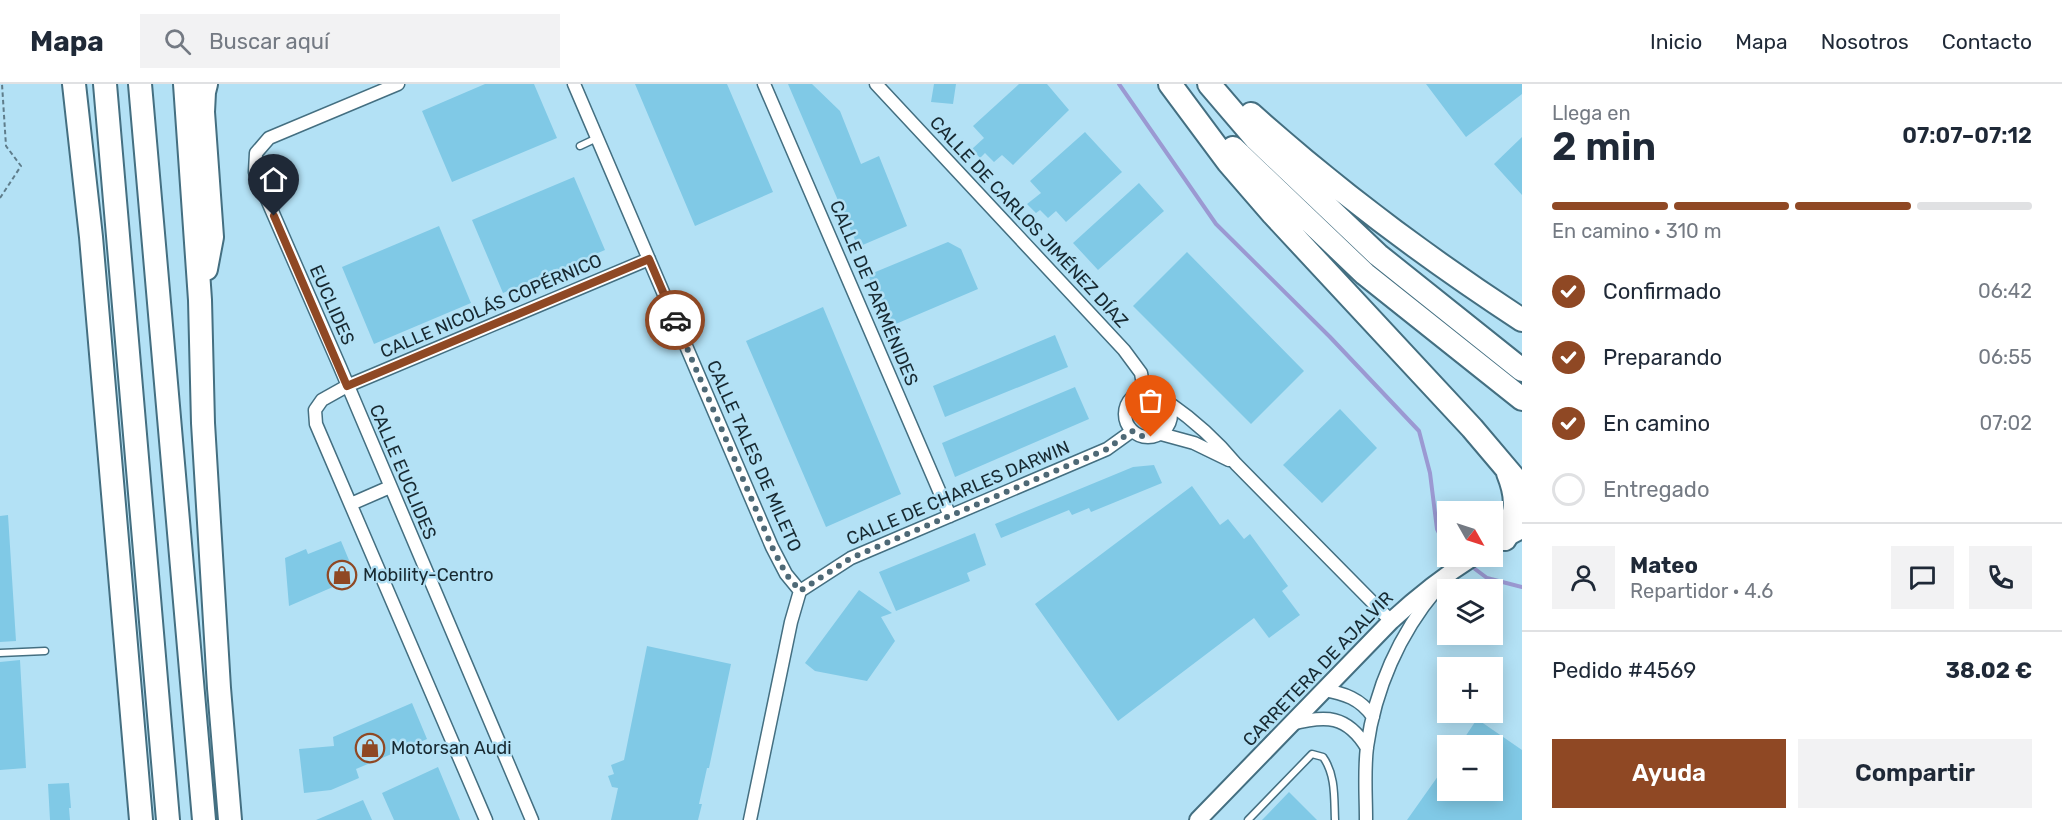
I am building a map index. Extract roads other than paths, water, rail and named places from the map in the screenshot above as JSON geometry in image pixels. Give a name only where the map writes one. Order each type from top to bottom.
[{"type":"highway","points":[[74,84],[91,237],[141,820]]},
{"type":"highway","points":[[85,84],[91,237]]},
{"type":"highway","points":[[105,84],[168,820]]},
{"type":"highway","points":[[140,84],[204,820]]},
{"type":"highway","points":[[184,84],[200,300],[203,423],[219,688],[230,820]]},
{"type":"highway","points":[[200,300],[212,237],[203,112],[206,84]]},
{"type":"highway","points":[[1171,84],[1238,153],[1365,274],[1522,399]]},
{"type":"highway","points":[[1171,84],[1228,162],[1273,214],[1522,487]]},
{"type":"highway","points":[[1209,84],[1256,139],[1370,247],[1522,370]]},
{"type":"highway","points":[[1217,84],[1313,168],[1394,232],[1522,320]]},
{"type":"highway","points":[[1505,466],[1515,489],[1516,509],[1506,538]]},
{"type":"street","name":"EUCLIDES","points":[[347,386],[255,172],[256,153],[269,138],[398,84]]},
{"type":"street","name":"CALLE TALES DE MILETO","points":[[574,84],[772,547],[786,574],[800,591]]},
{"type":"street","name":"CALLE DE PARMÉNIDES","points":[[765,84],[950,516]]},
{"type":"street","name":"CALLE DE CARLOS JIMÉNEZ DÍAZ","points":[[876,84],[1124,350],[1141,373],[1144,391]]},
{"type":"street","name":"CALLE NICOLÁS COPÉRNICO","points":[[347,386],[649,259]]},
{"type":"street","points":[[347,386],[322,400],[315,410],[316,424],[486,820]]},
{"type":"street","name":"CALLE EUCLIDES","points":[[347,386],[532,820]]},
{"type":"street","points":[[1169,403],[1172,414],[1169,425],[1161,434],[1151,437],[1141,436],[1132,431],[1126,423],[1125,413],[1134,395],[1144,391],[1154,391],[1163,395],[1169,403],[1202,427],[1390,621]]},
{"type":"street","name":"CALLE DE CHARLES DARWIN","points":[[800,591],[851,558],[1107,449],[1132,431]]},
{"type":"street","points":[[1161,434],[1194,443],[1236,464]]},
{"type":"street","points":[[351,504],[390,487]]},
{"type":"street","name":"CARRETERA DE AJALVIR","points":[[1198,820],[1390,621],[1412,601],[1457,567]]},
{"type":"street","points":[[1366,820],[1367,748],[1382,683],[1410,624],[1454,569]]},
{"type":"street","points":[[750,820],[791,622],[800,591]]},
{"type":"street","points":[[1320,718],[1314,710],[1318,696],[1338,692],[1357,700],[1373,717]]},
{"type":"street","points":[[1290,724],[1320,718],[1341,721],[1360,736],[1367,748]]},
{"type":"lane","points":[[580,146],[597,138]]},
{"type":"lane","points":[[0,653],[45,651]]},
{"type":"lane","points":[[1248,820],[1312,754],[1323,757],[1329,764],[1332,774],[1335,820]]},
{"type":"waterway","points":[[1119,84],[1216,224],[1330,337],[1419,431],[1430,473],[1437,529]]},
{"type":"waterway","points":[[1475,569],[1487,578],[1522,587]]},
{"type":"place","name":"Mobility-Centro","points":[[342,575]]},
{"type":"place","name":"Motorsan Audi","points":[[370,748]]}]
